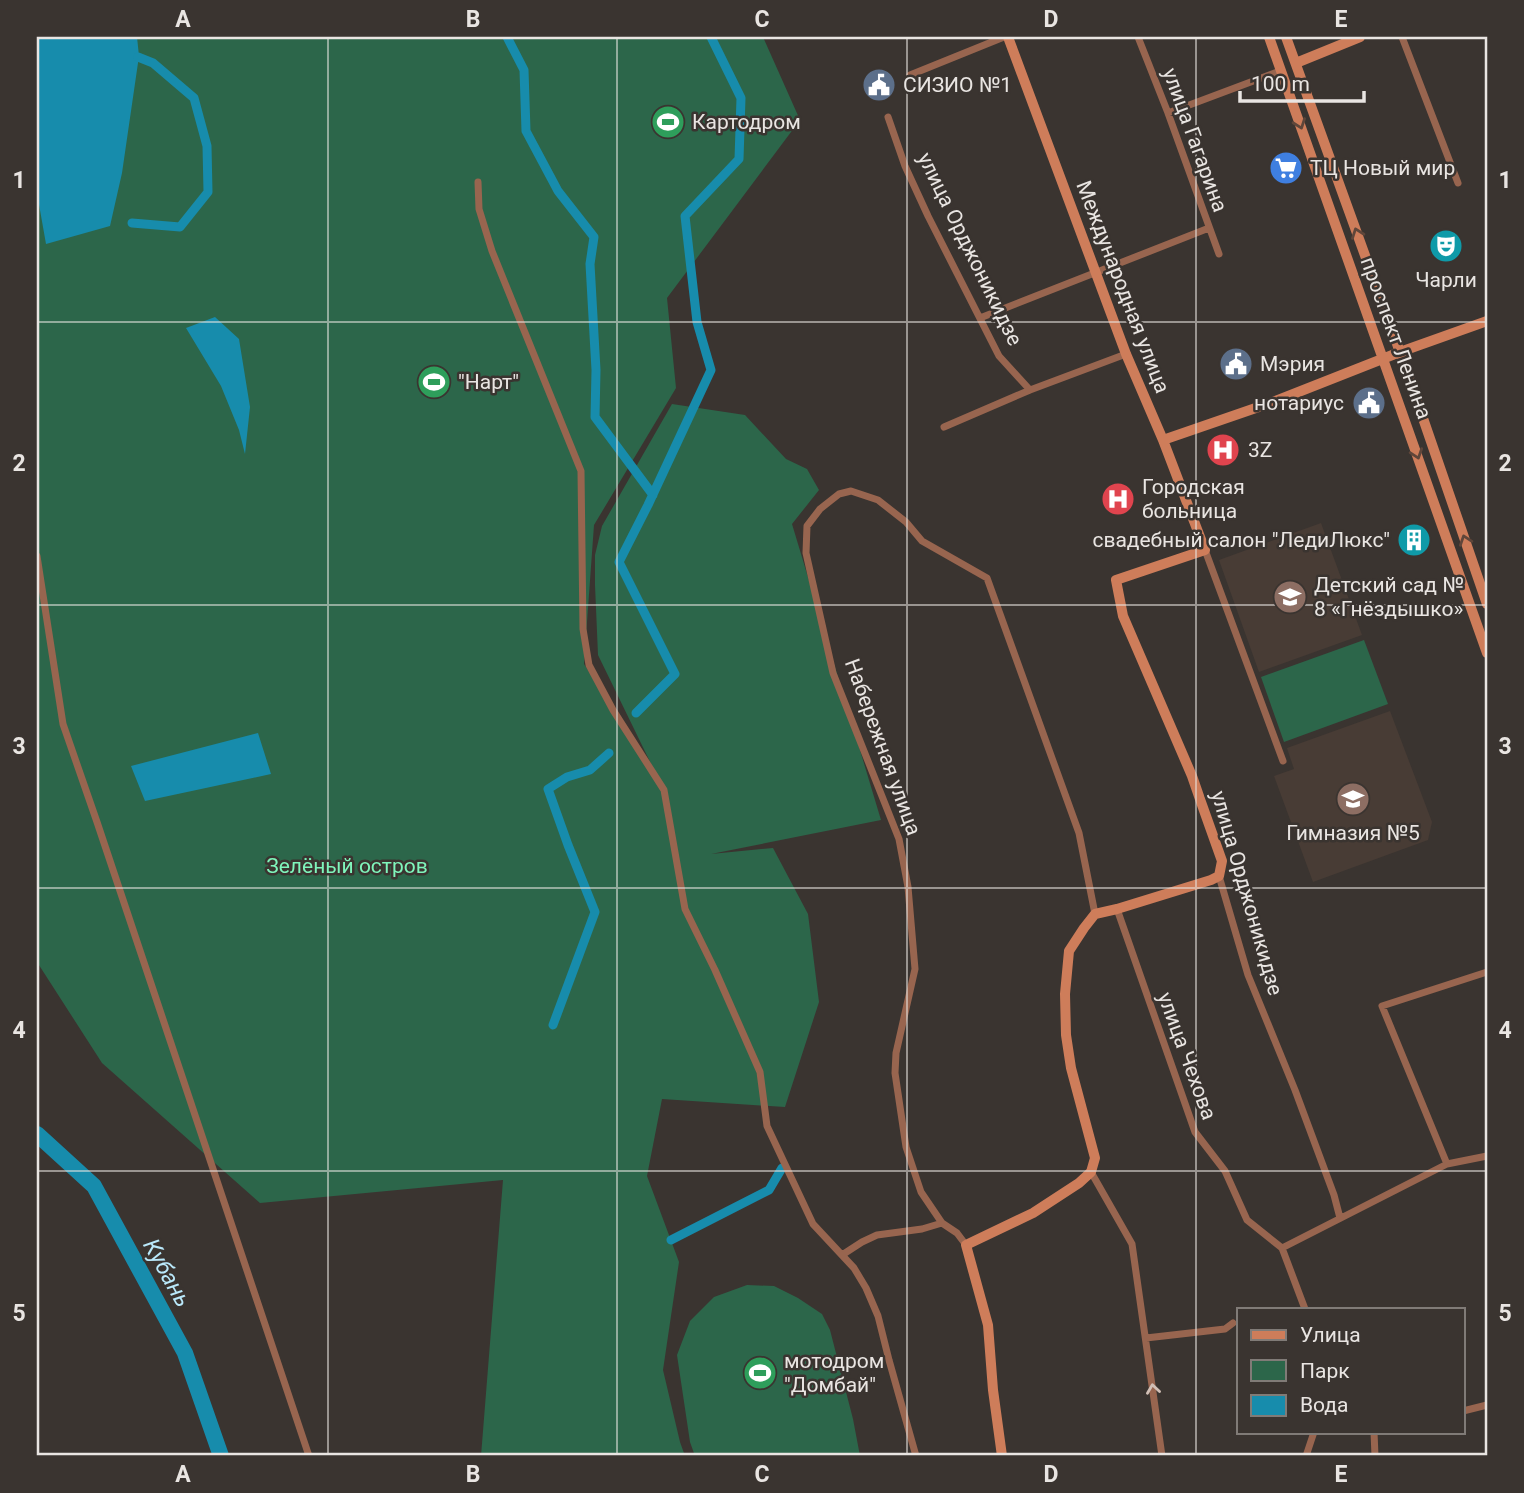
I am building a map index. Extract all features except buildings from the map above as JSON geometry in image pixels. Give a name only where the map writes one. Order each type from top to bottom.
[{"type":"main road","name":"Международная улица","points":[[1006,37],[1126,354],[1163,440],[1205,550]]},
{"type":"main road","name":"проспект Ленина","points":[[1269,37],[1487,653]]},
{"type":"main road","name":"проспект Ленина","points":[[1286,37],[1487,604]]},
{"type":"main road","points":[[1296,64],[1360,37]]},
{"type":"main road","points":[[1163,440],[1487,321]]},
{"type":"main road","name":"улица Орджоникидзе","points":[[1205,550],[1116,580],[1123,616],[1182,753],[1222,861],[1219,876]]},
{"type":"main road","points":[[1002,1456],[988,1325],[965,1245],[1033,1213],[1091,1172],[1095,1158],[1071,1068],[1066,1035],[1065,994],[1069,951],[1095,914],[1219,876]]},
{"type":"street","points":[[910,75],[1006,37]]},
{"type":"street","name":"улица Гагарина","points":[[1138,37],[1219,254]]},
{"type":"street","points":[[1402,37],[1458,183]]},
{"type":"street","points":[[1168,113],[1280,71]]},
{"type":"street","name":"улица Орджоникидзе","points":[[888,117],[905,166],[928,216],[999,356],[1030,390]]},
{"type":"street","points":[[478,182],[479,209],[492,251],[581,471],[583,629],[589,665],[613,710],[664,790],[685,909],[760,1072],[767,1126],[813,1224],[854,1268],[866,1288],[878,1316],[916,1456]]},
{"type":"street","points":[[980,318],[1209,228]]},
{"type":"street","points":[[944,427],[1030,390],[1126,354]]},
{"type":"street","name":"Набережная улица","points":[[965,1245],[957,1233],[942,1223],[921,1192],[906,1147],[895,1073],[896,1052],[915,969],[908,887],[899,839],[833,673],[806,553],[807,526],[820,509],[839,494],[851,491],[878,500],[906,522],[922,541],[987,578],[1079,832],[1095,914]]},
{"type":"street","name":"Международная улица","points":[[1205,550],[1283,761]]},
{"type":"street","points":[[37,556],[63,724],[309,1456]]},
{"type":"street","name":"улица Орджоникидзе","points":[[1219,876],[1248,975],[1295,1090],[1334,1195],[1340,1219]]},
{"type":"street","name":"улица Чехова","points":[[1117,909],[1195,1132],[1225,1171],[1247,1220],[1282,1248]]},
{"type":"street","points":[[1447,1164],[1382,1006],[1487,972]]},
{"type":"street","points":[[1305,1308],[1282,1248],[1447,1164],[1487,1156]]},
{"type":"street","points":[[1091,1172],[1132,1244],[1162,1456]]},
{"type":"street","points":[[842,1255],[877,1235],[922,1229],[942,1223]]},
{"type":"street","points":[[1146,1338],[1225,1329],[1233,1323]]},
{"type":"street","points":[[1464,1410],[1487,1405]]},
{"type":"street","points":[[1306,1456],[1313,1434]]},
{"type":"street","points":[[1374,1434],[1375,1456]]},
{"type":"shaded area","name":"Детский сад № 8 «Гнёздышко»","points":[[1321,523],[1362,635],[1259,672],[1219,560]]},
{"type":"shaded area","name":"Гимназия №5","points":[[1390,711],[1432,822],[1428,840],[1313,882],[1274,776],[1294,769],[1287,748]]},
{"type":"green space","name":"Зелёный остров","points":[[37,37],[763,37],[800,120],[667,298],[676,388],[594,525],[584,664],[657,776],[598,655],[595,555],[602,526],[672,404],[745,415],[786,459],[807,469],[819,490],[792,524],[881,820],[711,854],[773,848],[808,914],[819,1002],[785,1107],[662,1099],[647,1176],[679,1262],[663,1370],[685,1456],[481,1456],[503,1180],[260,1203],[102,1063],[37,962]]},
{"type":"green space","points":[[1364,640],[1388,704],[1284,742],[1261,677]]},
{"type":"green space","name":"мотодром \"Домбай\"","points":[[747,1285],[774,1286],[822,1314],[830,1330],[860,1456],[695,1456],[690,1442],[677,1355],[690,1321],[714,1297]]},
{"type":"water","points":[[37,37],[137,37],[139,56],[122,173],[110,226],[46,244],[37,193]]},
{"type":"water","points":[[215,317],[239,339],[250,407],[245,454],[239,430],[221,386],[186,328]]},
{"type":"water","points":[[258,733],[271,774],[145,801],[131,766]]},
{"type":"waterway","points":[[507,37],[524,70],[526,131],[558,191],[594,237],[590,264],[596,370],[595,417],[653,495]]},
{"type":"waterway","points":[[636,713],[675,674],[619,562],[711,370],[697,322],[685,216],[739,159],[741,98],[711,37]]},
{"type":"waterway","points":[[132,223],[180,227],[208,192],[207,146],[194,98],[153,63],[138,57]]},
{"type":"waterway","points":[[553,1025],[595,912],[548,789],[567,777],[590,770],[609,753]]},
{"type":"waterway","name":"Кубань","points":[[37,1134],[94,1186],[185,1353],[221,1456]]},
{"type":"waterway","points":[[671,1240],[769,1190],[782,1168]]},
{"type":"place","name":"СИЗИО №1","points":[[879,85]]},
{"type":"place","name":"Картодром","points":[[668,122]]},
{"type":"place","name":"ТЦ Новый мир","points":[[1286,168]]},
{"type":"place","name":"Чарли","points":[[1446,246]]},
{"type":"place","name":"Мэрия","points":[[1236,364]]},
{"type":"place","name":"\"Нарт\"","points":[[434,382]]},
{"type":"place","name":"нотариус","points":[[1369,403]]},
{"type":"place","name":"3Z","points":[[1223,450]]},
{"type":"place","name":"Городская больница","points":[[1118,499]]},
{"type":"place","name":"свадебный салон \"ЛедиЛюкс\"","points":[[1414,540]]},
{"type":"place","name":"Детский сад № 8 «Гнёздышко»","points":[[1290,597]]},
{"type":"place","name":"Гимназия №5","points":[[1353,799]]},
{"type":"place","name":"мотодром \"Домбай\"","points":[[760,1373]]}]
